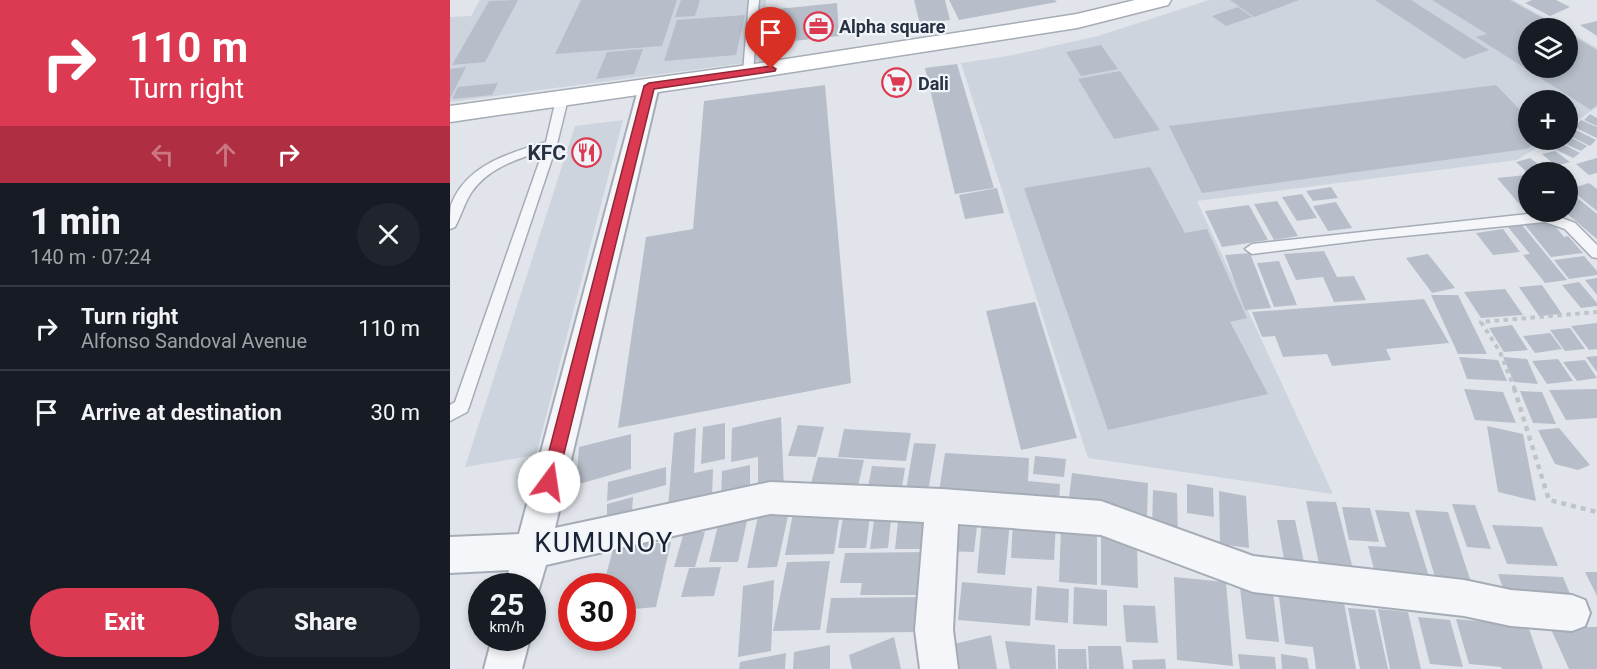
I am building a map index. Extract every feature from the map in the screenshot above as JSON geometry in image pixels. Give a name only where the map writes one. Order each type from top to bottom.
[{"type":"main road","points":[[450,114],[748,72],[1077,21],[1160,0]]},
{"type":"street","points":[[526,573],[649,86]]},
{"type":"street","points":[[450,555],[531,551],[770,498],[942,506],[1101,518],[1253,573],[1464,598],[1511,608],[1572,613]]},
{"type":"street","points":[[939,669],[934,630],[942,506]]},
{"type":"street","points":[[503,669],[508,651]]},
{"type":"lane","points":[[748,72],[754,0]]},
{"type":"lane","points":[[450,414],[461,407],[551,144],[562,99]]},
{"type":"lane","points":[[450,224],[458,200],[469,183],[485,170],[510,158],[551,144]]},
{"type":"lane","points":[[1252,249],[1373,234],[1546,217],[1570,226],[1597,253]]},
{"type":"path","points":[[1597,312],[1481,322],[1500,352],[1518,398],[1549,500],[1597,512]]},
{"type":"shaded area","points":[[480,0],[766,0],[761,61],[450,102],[450,17],[471,16]]},
{"type":"shaded area","points":[[1209,0],[1513,0],[1545,18],[1518,18],[1518,78],[1578,78],[1578,37],[1597,48],[1597,107],[1578,120],[1578,90],[1518,90],[1518,150],[1532,150],[1517,160],[1197,201],[1333,494],[1088,458],[961,63],[1008,56],[1098,36]]},
{"type":"shaded area","points":[[623,120],[536,455],[465,467],[575,126]]},
{"type":"building","points":[[518,0],[485,62],[452,65],[489,1]]},
{"type":"building","points":[[581,0],[677,0],[662,46],[555,54]]},
{"type":"building","points":[[681,0],[700,0],[695,16],[675,17]]},
{"type":"building","points":[[914,0],[945,0],[950,20],[920,24]]},
{"type":"building","points":[[949,0],[1055,0],[1057,2],[959,20]]},
{"type":"building","points":[[1230,0],[1299,0],[1254,17]]},
{"type":"building","points":[[1375,0],[1411,0],[1489,50],[1464,59]]},
{"type":"building","points":[[1432,0],[1510,0],[1542,18],[1518,18],[1518,64],[1476,37],[1487,34]]},
{"type":"building","points":[[1532,0],[1556,0],[1570,7],[1550,16],[1525,3]]},
{"type":"building","points":[[837,3],[839,36],[767,44],[768,10]]},
{"type":"building","points":[[1238,7],[1252,17],[1226,26],[1212,16]]},
{"type":"building","points":[[745,15],[736,55],[664,61],[677,20]]},
{"type":"building","points":[[1597,21],[1597,36],[1580,25]]},
{"type":"building","points":[[1578,39],[1597,50],[1597,105],[1591,110],[1578,102],[1578,90],[1559,90],[1541,78],[1578,78]]},
{"type":"building","points":[[1101,45],[1118,69],[1081,76],[1066,52]]},
{"type":"building","points":[[643,49],[634,74],[596,79],[607,52]]},
{"type":"building","points":[[957,64],[994,188],[955,194],[925,68]]},
{"type":"building","points":[[466,67],[450,99],[450,69]]},
{"type":"building","points":[[1120,71],[1160,130],[1114,139],[1078,79]]},
{"type":"building","points":[[498,83],[492,95],[452,99],[458,87]]},
{"type":"building","points":[[825,85],[851,383],[618,428],[646,237],[693,229],[704,101]]},
{"type":"building","points":[[1496,85],[1518,108],[1519,150],[1202,193],[1169,126]]},
{"type":"building","points":[[1590,114],[1597,118],[1597,126],[1584,120]]},
{"type":"building","points":[[1581,120],[1597,127],[1597,138],[1578,129],[1578,123]]},
{"type":"building","points":[[1578,131],[1596,140],[1590,146],[1578,140]]},
{"type":"building","points":[[1578,141],[1587,146],[1581,151],[1578,150]]},
{"type":"building","points":[[1557,150],[1574,150],[1580,153],[1573,158]]},
{"type":"building","points":[[1555,151],[1570,162],[1551,162],[1542,154]]},
{"type":"building","points":[[1530,158],[1535,162],[1518,162],[1518,164],[1516,162]]},
{"type":"building","points":[[1597,158],[1597,173],[1589,175],[1578,163]]},
{"type":"building","points":[[1150,167],[1185,233],[1207,229],[1247,318],[1230,322],[1268,394],[1108,430],[1024,188]]},
{"type":"building","points":[[1518,176],[1518,202],[1497,178]]},
{"type":"building","points":[[1589,183],[1597,189],[1597,211],[1578,196],[1578,186]]},
{"type":"building","points":[[1331,187],[1338,198],[1313,201],[1306,191]]},
{"type":"building","points":[[997,188],[1004,213],[965,219],[959,195]]},
{"type":"building","points":[[1302,194],[1317,218],[1297,221],[1282,197]]},
{"type":"building","points":[[1578,198],[1597,214],[1597,239],[1577,222]]},
{"type":"building","points":[[1277,201],[1298,236],[1274,240],[1254,204]]},
{"type":"building","points":[[1336,202],[1352,228],[1328,231],[1313,206]]},
{"type":"building","points":[[1249,205],[1268,240],[1222,247],[1205,211]]},
{"type":"building","points":[[1552,222],[1564,237],[1568,236],[1583,253],[1551,257],[1525,225]]},
{"type":"building","points":[[1522,225],[1567,280],[1545,283],[1523,255],[1530,254],[1508,227]]},
{"type":"building","points":[[1503,229],[1520,252],[1493,255],[1476,233]]},
{"type":"building","points":[[1324,251],[1337,277],[1354,276],[1366,300],[1334,302],[1323,277],[1296,280],[1284,254]]},
{"type":"building","points":[[1250,253],[1271,308],[1245,310],[1225,255]]},
{"type":"building","points":[[1428,254],[1455,288],[1432,293],[1406,258]]},
{"type":"building","points":[[1584,256],[1597,271],[1597,275],[1569,279],[1554,260]]},
{"type":"building","points":[[1279,261],[1297,305],[1274,307],[1257,263]]},
{"type":"building","points":[[1597,278],[1597,295],[1585,280]]},
{"type":"building","points":[[1579,282],[1597,306],[1581,308],[1562,285]]},
{"type":"building","points":[[1542,285],[1562,314],[1539,316],[1519,287]]},
{"type":"building","points":[[1505,289],[1523,315],[1481,318],[1464,292]]},
{"type":"building","points":[[1431,295],[1458,295],[1487,354],[1458,354]]},
{"type":"building","points":[[1424,299],[1449,343],[1386,349],[1391,360],[1332,366],[1327,354],[1283,357],[1275,336],[1262,337],[1252,312]]},
{"type":"building","points":[[1035,302],[1077,438],[1021,450],[986,311]]},
{"type":"building","points":[[1597,323],[1597,349],[1589,350],[1571,326]]},
{"type":"building","points":[[1512,325],[1528,350],[1504,352],[1489,328]]},
{"type":"building","points":[[1570,328],[1585,349],[1565,351],[1550,330]]},
{"type":"building","points":[[1550,333],[1562,349],[1535,353],[1523,336]]},
{"type":"building","points":[[1597,356],[1597,372],[1586,357]]},
{"type":"building","points":[[1459,357],[1498,360],[1507,381],[1467,379]]},
{"type":"building","points":[[1503,357],[1527,359],[1538,384],[1514,382]]},
{"type":"building","points":[[1558,359],[1573,381],[1547,384],[1532,361]]},
{"type":"building","points":[[1585,360],[1597,378],[1577,381],[1563,362]]},
{"type":"building","points":[[1464,389],[1503,392],[1516,423],[1475,420]]},
{"type":"building","points":[[1597,389],[1597,418],[1566,420],[1549,390]]},
{"type":"building","points":[[1520,391],[1542,392],[1556,424],[1533,423]]},
{"type":"building","points":[[781,417],[784,489],[758,494],[758,457],[731,462],[732,428]]},
{"type":"building","points":[[725,423],[725,459],[701,464],[703,427]]},
{"type":"building","points":[[798,425],[824,427],[816,457],[788,456]]},
{"type":"building","points":[[1487,426],[1523,434],[1536,501],[1498,492]]},
{"type":"building","points":[[696,428],[694,473],[713,469],[712,498],[668,508],[674,433]]},
{"type":"building","points":[[1559,428],[1590,465],[1578,470],[1555,464],[1538,430]]},
{"type":"building","points":[[844,429],[911,433],[906,461],[838,457]]},
{"type":"building","points":[[631,434],[631,469],[576,485],[579,447]]},
{"type":"building","points":[[914,443],[936,444],[928,492],[906,490]]},
{"type":"building","points":[[945,453],[1029,458],[1028,481],[1060,484],[1059,505],[938,498]]},
{"type":"building","points":[[1035,456],[1066,459],[1064,477],[1033,474]]},
{"type":"building","points":[[818,457],[864,460],[857,490],[810,487]]},
{"type":"building","points":[[750,465],[750,492],[721,499],[722,471]]},
{"type":"building","points":[[872,466],[905,468],[901,494],[867,492]]},
{"type":"building","points":[[666,467],[666,485],[607,501],[608,482]]},
{"type":"building","points":[[1072,473],[1148,483],[1147,517],[1068,506]]},
{"type":"building","points":[[1187,484],[1213,488],[1214,517],[1187,513]]},
{"type":"building","points":[[1153,490],[1177,493],[1178,535],[1152,531]]},
{"type":"building","points":[[1219,491],[1246,496],[1249,548],[1220,544]]},
{"type":"building","points":[[633,497],[632,513],[607,520],[607,504]]},
{"type":"building","points":[[1306,501],[1336,502],[1352,565],[1319,564]]},
{"type":"building","points":[[1452,504],[1475,505],[1491,549],[1467,547]]},
{"type":"building","points":[[1342,507],[1370,508],[1379,542],[1349,540]]},
{"type":"building","points":[[1375,510],[1409,512],[1430,580],[1376,577],[1368,546],[1386,547]]},
{"type":"building","points":[[1415,510],[1448,512],[1473,588],[1438,587]]},
{"type":"building","points":[[899,512],[936,512],[934,549],[895,549]]},
{"type":"building","points":[[793,513],[840,513],[834,554],[785,555]]},
{"type":"building","points":[[758,516],[788,516],[777,567],[747,568]]},
{"type":"building","points":[[870,516],[866,548],[838,548],[843,517]]},
{"type":"building","points":[[874,520],[891,520],[888,548],[870,549]]},
{"type":"building","points":[[982,520],[1010,522],[1005,575],[977,573]]},
{"type":"building","points":[[1013,520],[1056,523],[1054,560],[1011,558]]},
{"type":"building","points":[[1277,520],[1295,520],[1306,571],[1286,570]]},
{"type":"building","points":[[719,521],[747,521],[738,562],[709,562]]},
{"type":"building","points":[[948,523],[977,526],[974,552],[944,551]]},
{"type":"building","points":[[1492,525],[1542,527],[1558,566],[1507,564]]},
{"type":"building","points":[[1061,527],[1097,529],[1097,585],[1059,582]]},
{"type":"building","points":[[684,532],[705,532],[695,567],[674,567]]},
{"type":"building","points":[[1101,536],[1137,539],[1138,588],[1101,585]]},
{"type":"building","points":[[671,542],[656,607],[636,609],[636,573],[607,573],[614,546]]},
{"type":"building","points":[[928,552],[925,595],[860,595],[862,583],[840,583],[845,553]]},
{"type":"building","points":[[830,561],[820,630],[773,631],[787,562]]},
{"type":"building","points":[[721,567],[714,596],[681,597],[689,568]]},
{"type":"building","points":[[1585,572],[1597,572],[1597,596]]},
{"type":"building","points":[[1498,574],[1563,577],[1575,606],[1508,602]]},
{"type":"building","points":[[1174,577],[1226,582],[1233,666],[1177,660]]},
{"type":"building","points":[[774,580],[771,651],[738,657],[743,586]]},
{"type":"building","points":[[962,582],[1032,588],[1030,626],[958,620]]},
{"type":"building","points":[[1037,586],[1069,589],[1068,623],[1035,620]]},
{"type":"building","points":[[1074,587],[1107,590],[1107,626],[1073,624]]},
{"type":"building","points":[[1240,588],[1273,592],[1279,642],[1246,639]]},
{"type":"building","points":[[925,597],[922,632],[826,633],[831,598]]},
{"type":"building","points":[[1279,597],[1344,603],[1356,669],[1316,669],[1313,647],[1285,644]]},
{"type":"building","points":[[1123,605],[1155,606],[1158,643],[1126,642]]},
{"type":"building","points":[[1348,608],[1375,610],[1388,669],[1360,669]]},
{"type":"building","points":[[1378,609],[1408,612],[1421,669],[1390,669]]},
{"type":"building","points":[[1418,617],[1450,620],[1463,667],[1430,664]]},
{"type":"building","points":[[1456,619],[1528,626],[1543,669],[1502,669],[1501,667],[1469,664]]},
{"type":"building","points":[[1550,627],[1597,627],[1597,669],[1569,669]]},
{"type":"building","points":[[991,635],[997,669],[954,669],[950,645]]},
{"type":"building","points":[[894,637],[901,669],[852,669],[849,655]]},
{"type":"building","points":[[1005,641],[1055,645],[1056,669],[1010,669]]},
{"type":"building","points":[[830,645],[830,669],[793,669],[794,652]]},
{"type":"building","points":[[1088,646],[1121,646],[1124,669],[1089,669]]},
{"type":"building","points":[[1058,649],[1086,649],[1087,669],[1058,669]]},
{"type":"building","points":[[786,653],[785,669],[739,669],[740,662]]},
{"type":"building","points":[[1238,654],[1275,657],[1276,669],[1240,669]]},
{"type":"building","points":[[1281,654],[1307,658],[1309,669],[1282,669]]},
{"type":"building","points":[[1165,659],[1166,669],[1133,669],[1132,660]]},
{"type":"place","name":"Alpha square","points":[[818,26]]},
{"type":"place","name":"Dali","points":[[897,83]]},
{"type":"place","name":"KFC","points":[[587,153]]},
{"type":"district","name":"KUMUNOY","points":[[604,543]]},
{"type":"route","points":[[549,482],[649,86],[771,69]]}]
